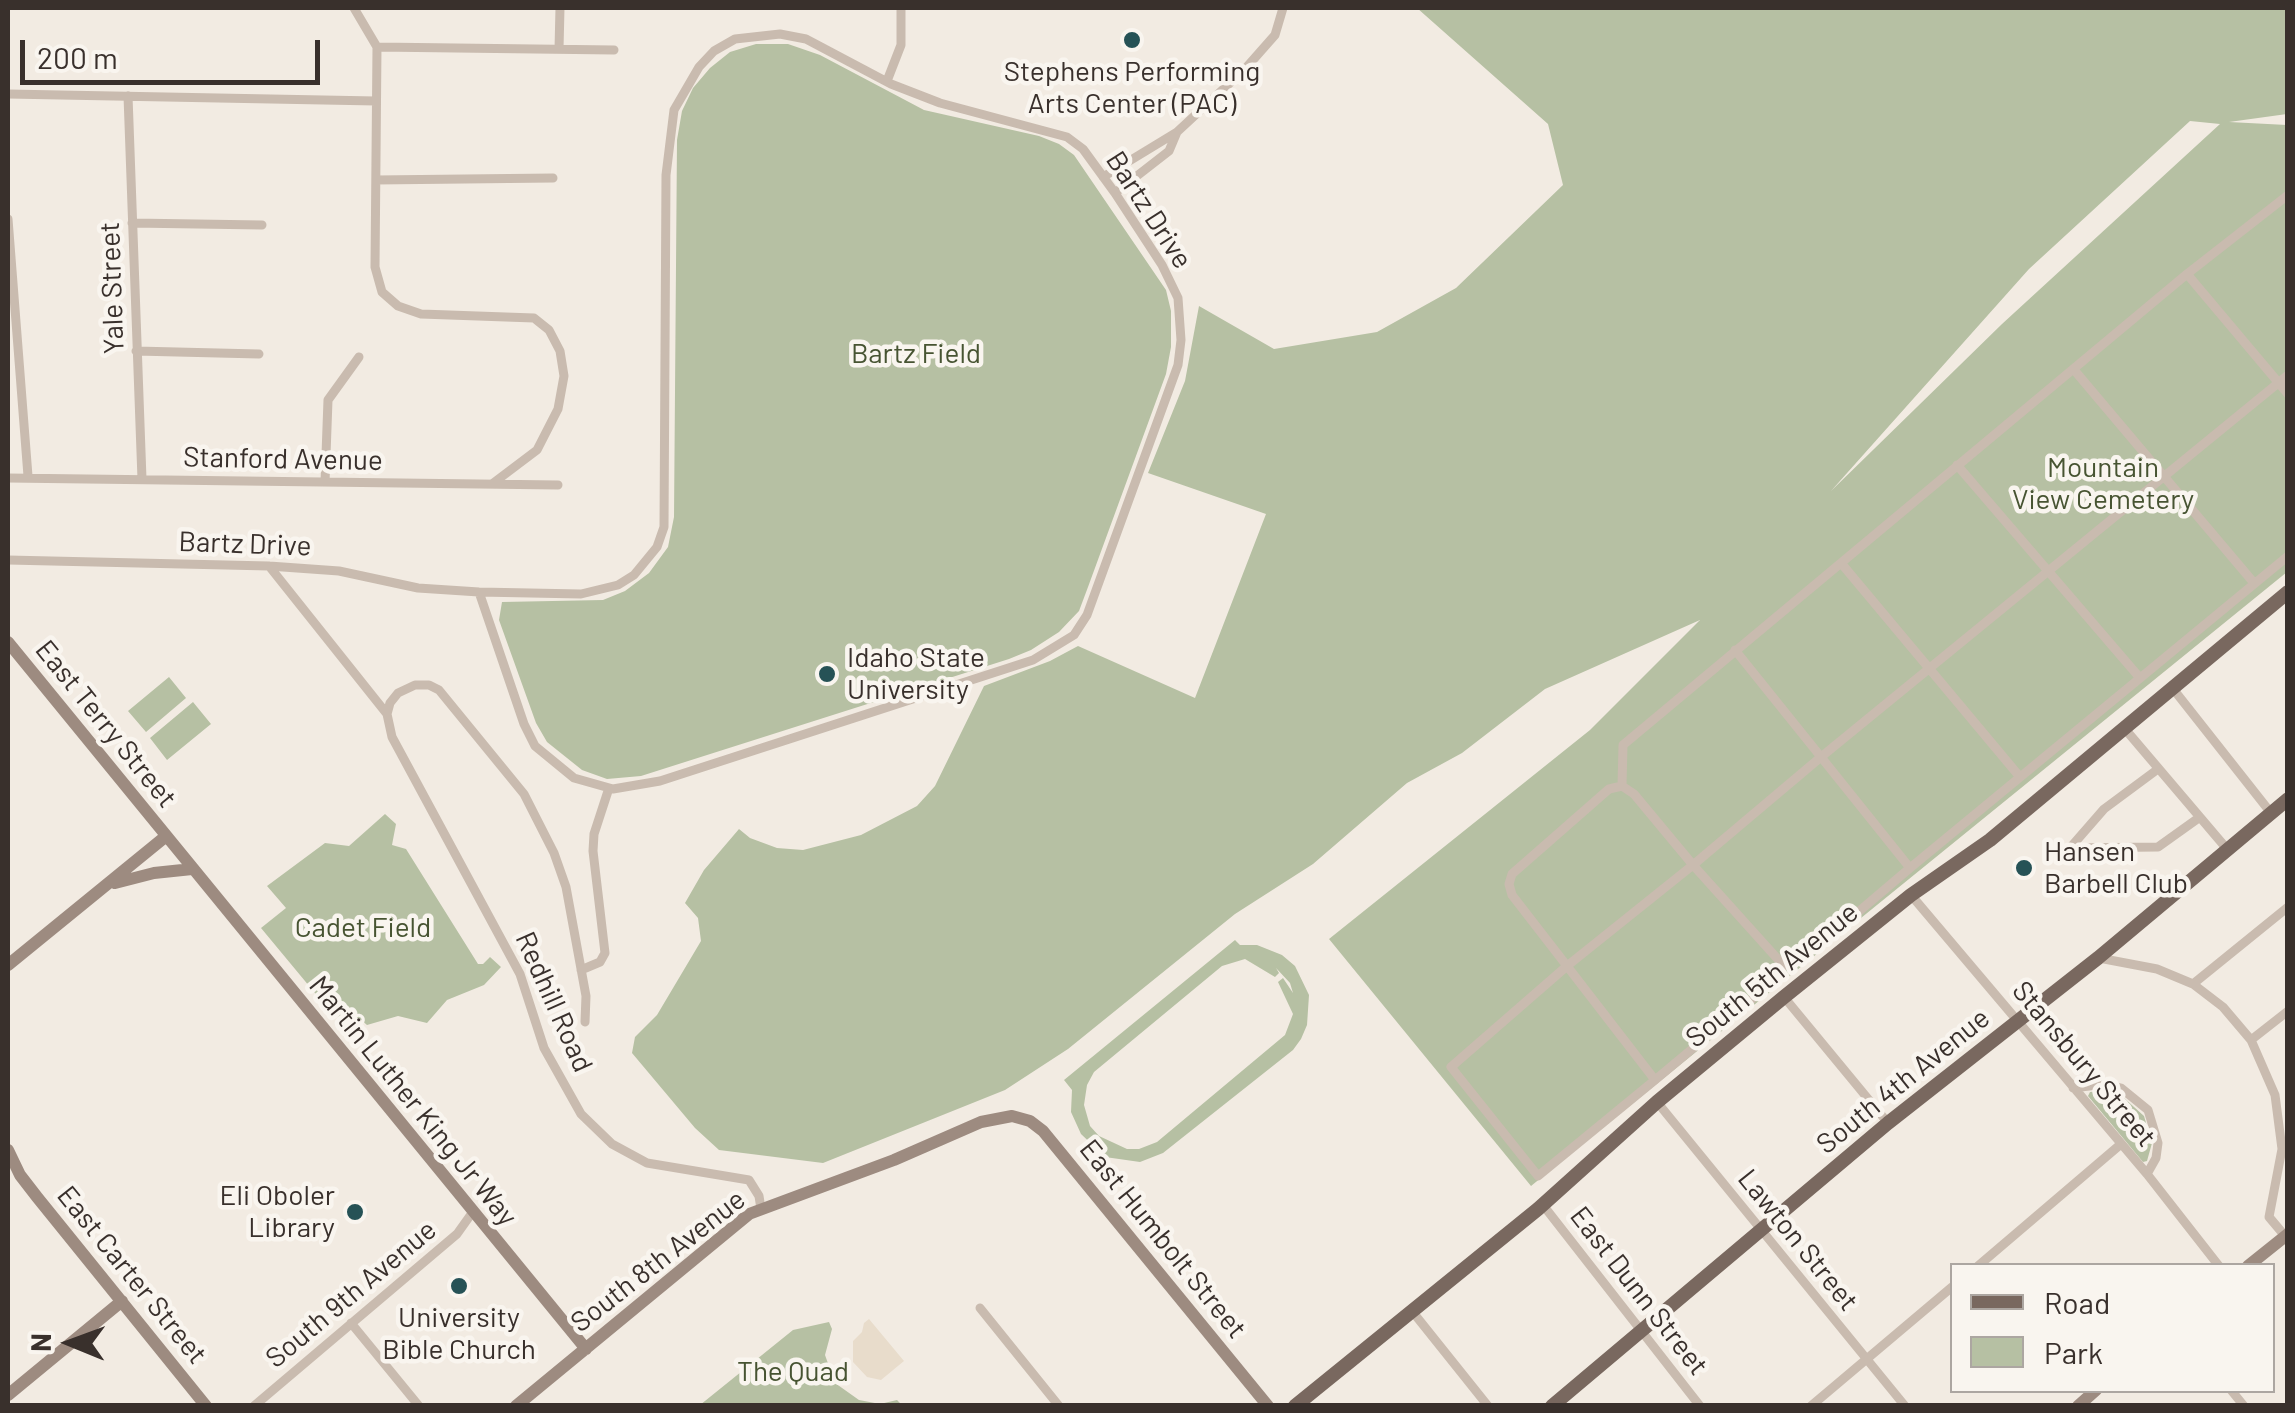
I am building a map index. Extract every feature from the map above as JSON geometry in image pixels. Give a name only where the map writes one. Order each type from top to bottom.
[{"type":"main road","name":"South 5th Avenue","points":[[1295,1406],[1543,1205],[1657,1102],[1784,997],[1911,894],[1990,840],[2288,592]]},
{"type":"main road","name":"South 4th Avenue","points":[[1552,1406],[1888,1122],[2098,958],[2288,799]]},
{"type":"street","points":[[354,8],[377,47],[375,267],[382,292],[398,306],[421,314],[534,318],[550,330],[560,351],[564,376],[558,409],[544,437],[537,450],[492,484]]},
{"type":"street","points":[[559,49],[560,8]]},
{"type":"street","points":[[887,82],[900,45],[901,8]]},
{"type":"street","points":[[1103,177],[1177,132],[1265,49],[1275,35],[1283,8]]},
{"type":"street","name":"Bartz Drive","points":[[8,560],[269,566],[339,571],[418,588],[479,592],[581,594],[601,591],[634,575],[658,547],[664,527],[668,137],[674,110],[698,67],[714,51],[735,39],[780,34],[806,38],[887,82],[940,103],[1068,137],[1114,193],[1178,298],[1182,340],[1170,390],[1087,615],[1074,634],[1032,660],[660,781],[609,788],[574,778],[535,746],[479,592]]},
{"type":"street","points":[[377,47],[614,50]]},
{"type":"street","points":[[8,94],[376,100]]},
{"type":"street","name":"Yale Street","points":[[128,96],[142,478]]},
{"type":"street","points":[[1114,193],[1169,151],[1177,132]]},
{"type":"street","points":[[376,180],[554,178]]},
{"type":"street","points":[[1622,786],[1623,745],[2288,194]]},
{"type":"street","points":[[8,219],[28,476]]},
{"type":"street","points":[[132,223],[262,225]]},
{"type":"street","points":[[2187,274],[2288,394]]},
{"type":"street","points":[[136,352],[260,354]]},
{"type":"street","points":[[325,482],[328,400],[359,357]]},
{"type":"street","points":[[2075,371],[2254,583]]},
{"type":"street","points":[[2288,375],[1928,668],[1452,1067],[1538,1176],[1758,994],[1784,966],[1817,947],[2288,556]]},
{"type":"street","points":[[1958,465],[2140,678]]},
{"type":"street","name":"Stanford Avenue","points":[[8,478],[558,484]]},
{"type":"street","points":[[1841,563],[2020,777]]},
{"type":"street","name":"Redhill Road","points":[[269,566],[388,714]]},
{"type":"street","name":"East Terry Street","points":[[8,642],[165,837]]},
{"type":"street","points":[[1735,650],[1910,868]]},
{"type":"street","name":"Redhill Road","points":[[585,1022],[581,970],[566,887],[554,852],[524,794],[439,690],[429,684],[415,685],[398,694],[390,703],[388,714],[392,737],[520,974],[544,1048],[580,1114],[612,1144],[647,1162],[749,1180],[759,1196],[761,1209]]},
{"type":"street","points":[[2174,690],[2271,814]]},
{"type":"street","points":[[2125,729],[2226,849]]},
{"type":"street","points":[[2158,768],[2104,809],[2070,848],[2158,847],[2200,817]]},
{"type":"street","points":[[1656,1080],[1512,895],[1512,874],[1609,789],[1622,786],[1634,794],[1784,966]]},
{"type":"street","name":"Redhill Road","points":[[581,970],[600,962],[605,953],[592,851],[609,788]]},
{"type":"street","points":[[9,966],[165,837]]},
{"type":"street","name":"Martin Luther King Jr Way","points":[[165,837],[586,1349]]},
{"type":"street","points":[[108,884],[154,873],[192,870]]},
{"type":"street","name":"Stansbury Street","points":[[1911,894],[2147,1174],[2216,1263]]},
{"type":"street","points":[[2193,984],[2288,907]]},
{"type":"street","points":[[2098,958],[2157,970],[2193,984],[2223,1007],[2251,1040],[2275,1095],[2282,1149],[2269,1216],[2286,1235],[2252,1263]]},
{"type":"street","points":[[1784,997],[1888,1122]]},
{"type":"street","points":[[2251,1040],[2288,1011]]},
{"type":"street","points":[[2073,1088],[2105,1084],[2121,1088],[2148,1110],[2158,1144],[2147,1174]]},
{"type":"street","name":"Lawton Street","points":[[1657,1102],[1905,1406]]},
{"type":"street","name":"South 8th Avenue","points":[[516,1406],[749,1214],[877,1167],[981,1122],[1012,1116]]},
{"type":"street","name":"East Humbolt Street","points":[[1012,1116],[1030,1121],[1043,1131],[1268,1406]]},
{"type":"street","points":[[1982,1263],[2121,1144]]},
{"type":"street","name":"East Carter Street","points":[[8,1150],[14,1172],[206,1406]]},
{"type":"street","points":[[8,1185],[14,1172]]},
{"type":"street","name":"East Dunn Street","points":[[1543,1205],[1700,1406]]},
{"type":"street","name":"South 9th Avenue","points":[[254,1406],[457,1234],[472,1213]]},
{"type":"street","points":[[1811,1406],[1950,1289]]},
{"type":"street","points":[[8,1395],[122,1302]]},
{"type":"street","points":[[980,1308],[1060,1406]]},
{"type":"street","points":[[1412,1311],[1488,1406]]},
{"type":"street","points":[[351,1323],[418,1406]]},
{"type":"green space","name":"Mountain View Cemetery","points":[[1417,8],[2287,8],[2287,114],[2229,122],[2287,125],[2287,572],[1531,1186],[1329,939],[1590,730],[1700,620],[1545,689],[1462,753],[1407,783],[1313,864],[1235,914],[1068,1049],[1005,1090],[823,1163],[719,1150],[695,1128],[632,1053],[635,1037],[657,1015],[701,941],[698,918],[685,903],[704,870],[739,829],[750,838],[777,848],[803,850],[861,835],[917,806],[935,786],[984,686],[1078,646],[1195,698],[1266,514],[1148,473],[1185,381],[1199,306],[1274,349],[1377,332],[1456,288],[1563,185],[1548,124]],"holes":[[[2190,121],[2220,124],[2002,324],[1831,491],[2029,269]]]},
{"type":"green space","name":"Bartz Field","points":[[756,44],[788,44],[820,55],[924,110],[1039,136],[1074,155],[1166,290],[1171,311],[1171,347],[1166,374],[1079,611],[1059,632],[1009,659],[641,776],[607,779],[582,770],[547,742],[536,723],[499,620],[502,602],[603,600],[625,591],[649,573],[668,547],[674,517],[677,140],[682,111],[693,88],[710,68],[730,52]]},
{"type":"green space","points":[[169,677],[186,698],[146,732],[128,711]]},
{"type":"green space","points":[[193,702],[211,724],[167,760],[150,738]]},
{"type":"green space","name":"Cadet Field","points":[[385,814],[396,824],[392,845],[406,849],[478,964],[490,957],[501,967],[484,985],[447,1000],[427,1023],[398,1016],[367,1025],[359,1018],[334,1016],[261,928],[286,908],[267,886],[325,843],[349,846]]},
{"type":"green space","points":[[1235,940],[1240,945],[1257,945],[1282,955],[1295,966],[1309,995],[1307,1025],[1293,1050],[1163,1153],[1140,1162],[1105,1157],[1081,1134],[1071,1112],[1072,1090],[1064,1080]],"holes":[[[1245,959],[1275,977],[1279,973],[1276,968],[1290,983],[1293,993],[1283,978],[1278,982],[1293,1014],[1285,1035],[1157,1142],[1127,1149],[1099,1136],[1090,1126],[1084,1105],[1094,1072],[1222,966]]]},
{"type":"green space","points":[[2090,1092],[2124,1098],[2144,1116],[2152,1143],[2147,1161],[2143,1162],[2088,1096]]},
{"type":"green space","name":"The Quad","points":[[829,1322],[832,1329],[825,1355],[835,1383],[859,1400],[880,1404],[897,1400],[902,1405],[700,1405],[793,1330]]},
{"type":"shaded area","points":[[869,1319],[904,1361],[881,1380],[867,1377],[853,1362],[853,1341]]},
{"type":"place","name":"Stephens Performing Arts Center (PAC)","points":[[1132,40]]},
{"type":"place","name":"Idaho State University","points":[[827,674]]},
{"type":"place","name":"Hansen Barbell Club","points":[[2024,868]]},
{"type":"place","name":"Eli Oboler Library","points":[[355,1212]]},
{"type":"place","name":"University Bible Church","points":[[459,1286]]}]
